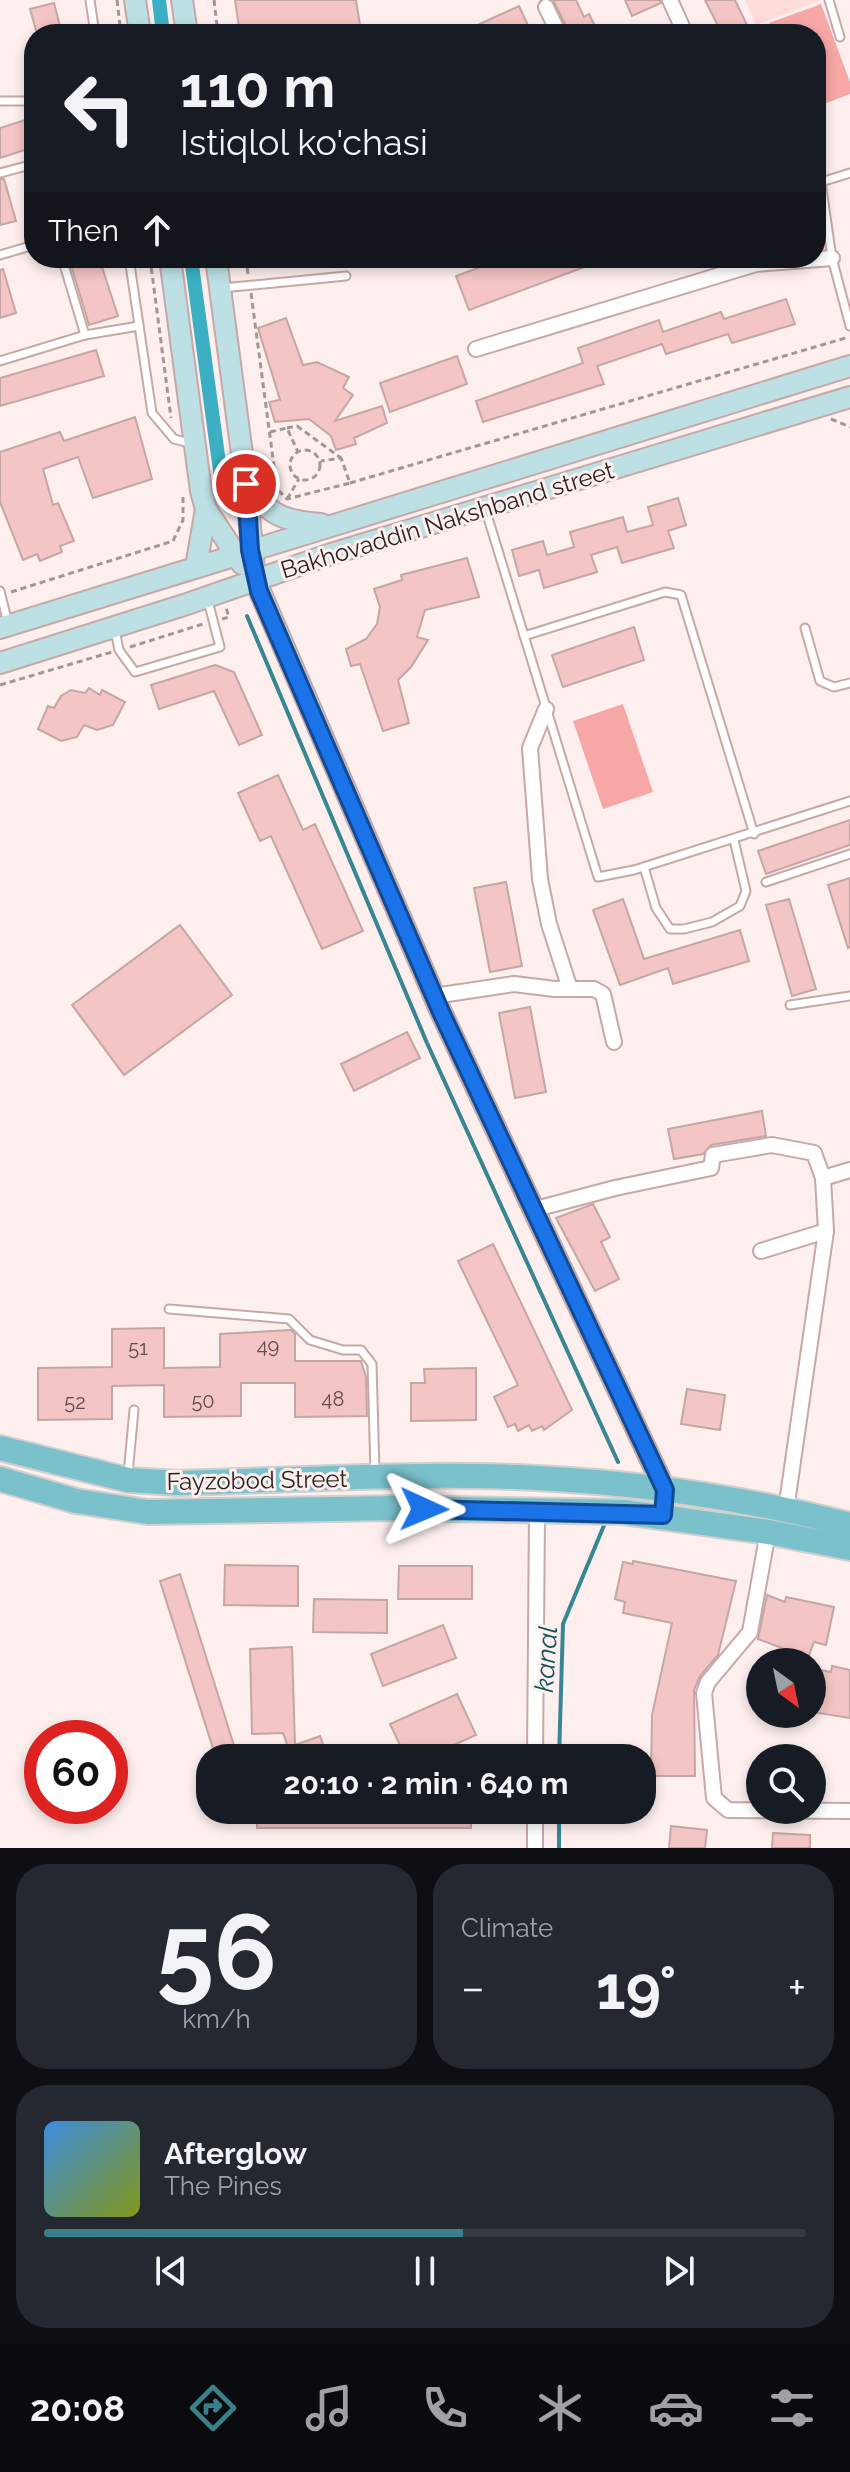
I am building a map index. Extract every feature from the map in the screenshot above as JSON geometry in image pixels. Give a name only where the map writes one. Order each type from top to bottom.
[{"type":"main road","points":[[135,0],[139,24]]},
{"type":"main road","points":[[182,0],[186,24]]},
{"type":"main road","points":[[171,268],[185,442],[206,509],[242,553],[255,580],[434,996],[665,1490],[663,1515]]},
{"type":"main road","points":[[217,268],[246,484],[242,553]]},
{"type":"main road","name":"Bakhovaddin Nakshband street","points":[[4,627],[850,366]]},
{"type":"main road","name":"Bakhovaddin Nakshband street","points":[[0,663],[485,507],[850,397]]},
{"type":"main road","points":[[246,484],[264,507],[290,522],[337,526]]},
{"type":"main road","points":[[196,567],[206,509]]},
{"type":"main road","name":"Fayzobod Street","points":[[0,1448],[128,1480],[178,1483],[537,1478],[665,1490],[786,1510],[850,1525]]},
{"type":"main road","name":"Fayzobod Street","points":[[0,1479],[76,1501],[148,1512],[396,1508],[663,1515],[850,1548]]},
{"type":"street","points":[[670,0],[681,24]]},
{"type":"street","points":[[546,7],[554,24]]},
{"type":"street","points":[[826,258],[832,258]]},
{"type":"street","points":[[476,349],[743,268]]},
{"type":"street","points":[[546,709],[530,748],[540,879],[549,924],[570,989]]},
{"type":"street","points":[[434,996],[514,984],[594,989],[603,994],[614,1042]]},
{"type":"street","points":[[532,1210],[711,1168],[713,1155],[772,1145],[814,1153],[823,1178],[826,1231],[786,1510]]},
{"type":"street","points":[[823,1178],[850,1170]]},
{"type":"street","points":[[761,1251],[826,1231]]},
{"type":"street","points":[[535,1744],[537,1511]]},
{"type":"street","points":[[768,1532],[750,1632],[708,1682],[704,1693],[714,1798],[728,1810],[850,1811]]},
{"type":"street","points":[[535,1824],[535,1848]]},
{"type":"lane","points":[[90,0],[94,24]]},
{"type":"lane","points":[[829,0],[840,37]]},
{"type":"lane","points":[[0,101],[24,101]]},
{"type":"lane","points":[[0,173],[24,167]]},
{"type":"lane","points":[[826,180],[850,173]]},
{"type":"lane","points":[[826,217],[832,258],[850,326]]},
{"type":"lane","points":[[0,255],[24,248]]},
{"type":"lane","points":[[65,268],[85,335]]},
{"type":"lane","points":[[130,268],[152,413],[185,442]]},
{"type":"lane","points":[[219,288],[346,276]]},
{"type":"lane","points":[[0,361],[85,335],[139,326]]},
{"type":"lane","points":[[485,507],[598,877],[615,876],[850,801]]},
{"type":"lane","points":[[524,636],[665,592],[681,595],[754,834]]},
{"type":"lane","points":[[1,593],[4,627]]},
{"type":"lane","points":[[114,628],[119,650],[135,672],[220,647],[207,597]]},
{"type":"lane","points":[[805,628],[820,681],[834,687],[850,683]]},
{"type":"lane","points":[[644,867],[656,908],[670,929],[712,922],[740,906],[746,891],[734,840]]},
{"type":"lane","points":[[766,882],[850,854]]},
{"type":"lane","points":[[790,1005],[850,996]]},
{"type":"lane","points":[[169,1309],[289,1319],[310,1340],[343,1350],[361,1350],[372,1364],[375,1478]]},
{"type":"lane","points":[[128,1480],[134,1410]]},
{"type":"path","points":[[117,0],[120,24]]},
{"type":"path","points":[[214,0],[217,24]]},
{"type":"path","points":[[152,268],[185,442]]},
{"type":"path","points":[[248,268],[277,489],[287,499]]},
{"type":"path","points":[[287,499],[305,497],[850,337]]},
{"type":"path","points":[[269,432],[297,426],[341,458],[350,483]]},
{"type":"path","points":[[287,428],[298,452]]},
{"type":"path","points":[[313,452],[318,440]]},
{"type":"path","points":[[298,452],[313,452],[321,461]]},
{"type":"path","points":[[298,452],[290,462],[299,479]]},
{"type":"path","points":[[321,461],[341,458]]},
{"type":"path","points":[[299,479],[315,477],[321,461]]},
{"type":"path","points":[[287,499],[299,479]]},
{"type":"path","points":[[1,593],[173,541],[183,520],[183,492]]},
{"type":"shaded area","points":[[745,0],[821,0],[759,24],[756,24]]},
{"type":"shaded area","points":[[821,4],[850,82],[850,94],[826,103],[826,24],[769,23]]},
{"type":"shaded area","points":[[623,704],[653,792],[603,809],[573,721]]},
{"type":"building","points":[[235,0],[356,0],[360,24],[239,24]]},
{"type":"building","points":[[553,0],[576,0],[584,17],[589,14],[594,24],[565,24]]},
{"type":"building","points":[[625,0],[660,0],[661,3],[632,16]]},
{"type":"building","points":[[705,0],[735,0],[747,24],[717,24]]},
{"type":"building","points":[[54,3],[59,24],[34,24],[30,9]]},
{"type":"building","points":[[519,6],[527,24],[480,24]]},
{"type":"building","points":[[24,120],[24,150],[0,158],[0,128]]},
{"type":"building","points":[[0,179],[4,179],[16,221],[0,225]]},
{"type":"building","points":[[72,268],[102,268],[118,316],[89,325]]},
{"type":"building","points":[[478,268],[582,268],[469,310],[456,276]]},
{"type":"building","points":[[3,269],[16,313],[0,318],[0,270]]},
{"type":"building","points":[[786,299],[795,324],[732,343],[728,334],[666,354],[662,344],[597,366],[604,384],[483,422],[476,401],[583,363],[578,348],[659,320],[663,332],[721,312],[724,319]]},
{"type":"building","points":[[286,318],[303,365],[317,362],[349,377],[343,388],[353,395],[335,421],[382,406],[387,423],[354,438],[356,444],[336,450],[331,436],[309,419],[275,422],[269,402],[280,400],[258,328]]},
{"type":"building","points":[[96,350],[104,376],[0,406],[0,378]]},
{"type":"building","points":[[457,356],[467,384],[390,412],[380,383]]},
{"type":"building","points":[[135,417],[152,479],[93,498],[78,457],[43,469],[53,505],[58,503],[74,541],[60,546],[62,552],[40,561],[37,554],[23,560],[0,502],[0,452],[60,432],[64,441]]},
{"type":"building","points":[[678,498],[686,525],[668,531],[674,548],[622,563],[617,547],[591,555],[597,572],[544,588],[539,570],[519,576],[512,550],[543,541],[547,555],[574,547],[570,532],[623,517],[627,532],[653,525],[648,507]]},
{"type":"building","points":[[467,558],[479,597],[425,610],[417,637],[428,640],[411,667],[398,680],[409,723],[383,731],[360,664],[351,666],[346,649],[366,639],[377,624],[380,607],[374,589],[402,580],[401,575]]},
{"type":"building","points":[[634,627],[644,660],[563,687],[552,655]]},
{"type":"building","points":[[215,665],[234,672],[262,735],[239,745],[214,691],[159,709],[151,685]]},
{"type":"building","points":[[89,688],[100,695],[102,690],[125,702],[113,725],[97,730],[84,725],[77,737],[61,741],[38,729],[48,706],[54,708],[61,696],[71,690],[85,693]]},
{"type":"building","points":[[278,775],[303,830],[315,824],[363,931],[322,949],[271,836],[260,841],[238,793]]},
{"type":"building","points":[[850,820],[850,845],[766,874],[758,851]]},
{"type":"building","points":[[850,878],[850,947],[848,948],[828,885]]},
{"type":"building","points":[[506,882],[522,966],[490,972],[474,888]]},
{"type":"building","points":[[623,899],[644,959],[740,930],[749,961],[673,984],[668,968],[620,985],[593,910]]},
{"type":"building","points":[[789,899],[816,989],[792,996],[766,905]]},
{"type":"building","points":[[180,925],[232,995],[124,1075],[72,1005]]},
{"type":"building","points":[[530,1007],[546,1092],[515,1098],[499,1013]]},
{"type":"building","points":[[407,1032],[420,1058],[354,1091],[341,1064]]},
{"type":"building","points":[[762,1111],[766,1136],[711,1145],[703,1154],[674,1159],[668,1129]]},
{"type":"building","points":[[593,1204],[610,1237],[601,1242],[619,1279],[595,1291],[556,1218]]},
{"type":"building","points":[[493,1244],[572,1410],[544,1430],[542,1426],[532,1431],[529,1425],[518,1431],[515,1424],[508,1427],[494,1397],[518,1385],[458,1261]]},
{"type":"building","points":[[164,1328],[164,1368],[220,1367],[220,1334],[291,1330],[295,1334],[295,1361],[361,1361],[366,1377],[367,1416],[295,1417],[295,1383],[241,1383],[241,1416],[164,1417],[164,1385],[112,1386],[112,1419],[38,1420],[38,1368],[112,1367],[112,1329]]},
{"type":"building","points":[[476,1368],[476,1420],[411,1421],[411,1383],[425,1383],[424,1369]]},
{"type":"building","points":[[687,1389],[725,1395],[720,1430],[681,1424]]},
{"type":"building","points":[[633,1561],[736,1581],[718,1655],[700,1676],[694,1690],[695,1776],[656,1776],[652,1715],[672,1623],[623,1613],[625,1602],[615,1599],[623,1562],[633,1564]]},
{"type":"building","points":[[225,1565],[298,1566],[298,1606],[224,1605]]},
{"type":"building","points":[[399,1566],[472,1566],[472,1599],[398,1599]]},
{"type":"building","points":[[180,1574],[234,1744],[212,1744],[160,1581]]},
{"type":"building","points":[[767,1595],[785,1602],[786,1597],[834,1607],[826,1645],[814,1642],[812,1648],[782,1648],[758,1639]]},
{"type":"building","points":[[314,1599],[387,1600],[387,1633],[313,1632]]},
{"type":"building","points":[[443,1625],[456,1658],[383,1686],[371,1654]]},
{"type":"building","points":[[292,1647],[295,1744],[287,1744],[283,1733],[252,1734],[250,1649]]},
{"type":"building","points":[[832,1666],[850,1670],[850,1718],[826,1714],[826,1671],[831,1672]]},
{"type":"building","points":[[457,1694],[476,1735],[456,1744],[399,1744],[390,1724]]},
{"type":"building","points":[[320,1736],[323,1744],[298,1744]]},
{"type":"building","points":[[257,1824],[471,1824],[471,1828],[257,1828]]},
{"type":"building","points":[[671,1826],[707,1830],[705,1848],[669,1848]]},
{"type":"building","points":[[773,1833],[810,1835],[810,1848],[772,1848]]},
{"type":"waterway","points":[[159,0],[162,24]]},
{"type":"waterway","points":[[192,268],[222,485]]},
{"type":"waterway","points":[[247,616],[427,1043],[618,1462]]},
{"type":"waterway","name":"kanal","points":[[559,1744],[563,1624],[605,1523]]},
{"type":"waterway","name":"kanal","points":[[559,1824],[559,1848]]},
{"type":"route","points":[[246,484],[250,550],[259,591],[441,1012],[665,1490],[663,1515],[424,1509]]}]
